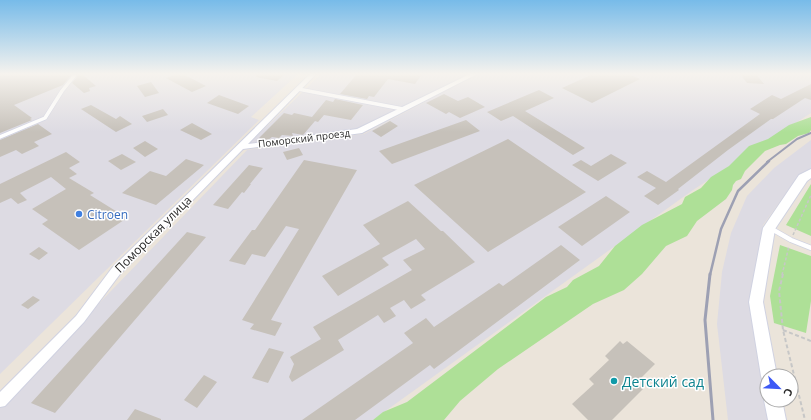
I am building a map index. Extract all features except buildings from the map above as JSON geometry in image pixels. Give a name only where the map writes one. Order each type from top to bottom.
[{"type":"street","name":"Поморская улица","points":[[0,401],[80,318],[116,270],[293,94]]},
{"type":"street","name":"Поморский проезд","points":[[240,147],[359,131],[434,94]]},
{"type":"street","points":[[768,368],[756,302],[769,228],[803,178],[811,173]]},
{"type":"street","points":[[775,408],[777,420]]},
{"type":"lane","points":[[0,138],[45,118],[60,94]]},
{"type":"lane","points":[[322,94],[403,109]]},
{"type":"lane","points":[[769,228],[791,240],[811,248]]},
{"type":"path","points":[[805,420],[783,330],[779,291],[791,240],[811,195]]},
{"type":"path","points":[[783,330],[811,341]]},
{"type":"shaded area","points":[[0,94],[277,94],[251,117],[259,120],[0,374]]},
{"type":"shaded area","points":[[301,94],[428,94],[355,130],[250,143]]},
{"type":"shaded area","points":[[441,94],[811,94],[811,113],[693,190],[373,420],[0,420],[0,406],[247,150],[364,134]]},
{"type":"shaded area","points":[[811,140],[811,168],[798,176],[763,225],[750,300],[761,368],[759,368],[759,408],[768,408],[770,420],[728,420],[717,324],[722,272],[731,233],[747,196],[774,168]]},
{"type":"green space","points":[[811,117],[811,130],[809,133],[798,136],[786,144],[765,151],[745,171],[741,179],[736,181],[726,199],[697,221],[687,236],[666,246],[642,274],[624,290],[593,304],[498,369],[460,401],[444,420],[373,420],[383,412],[407,402],[546,297],[567,287],[573,280],[599,266],[615,246],[642,225],[682,204],[685,197],[701,188],[711,177],[729,166],[749,146],[768,139],[789,125]]},
{"type":"green space","points":[[811,184],[811,236],[786,225]]},
{"type":"green space","points":[[780,245],[811,256],[811,301],[806,333],[774,323],[770,296]]},
{"type":"railway","points":[[767,162],[797,139],[811,133]]},
{"type":"railway","points":[[710,275],[721,229],[738,191],[769,161]]},
{"type":"railway","points":[[710,274],[705,320],[713,420]]},
{"type":"place","name":"Citroen","points":[[79,214]]},
{"type":"place","name":"Детский сад","points":[[614,381]]}]
